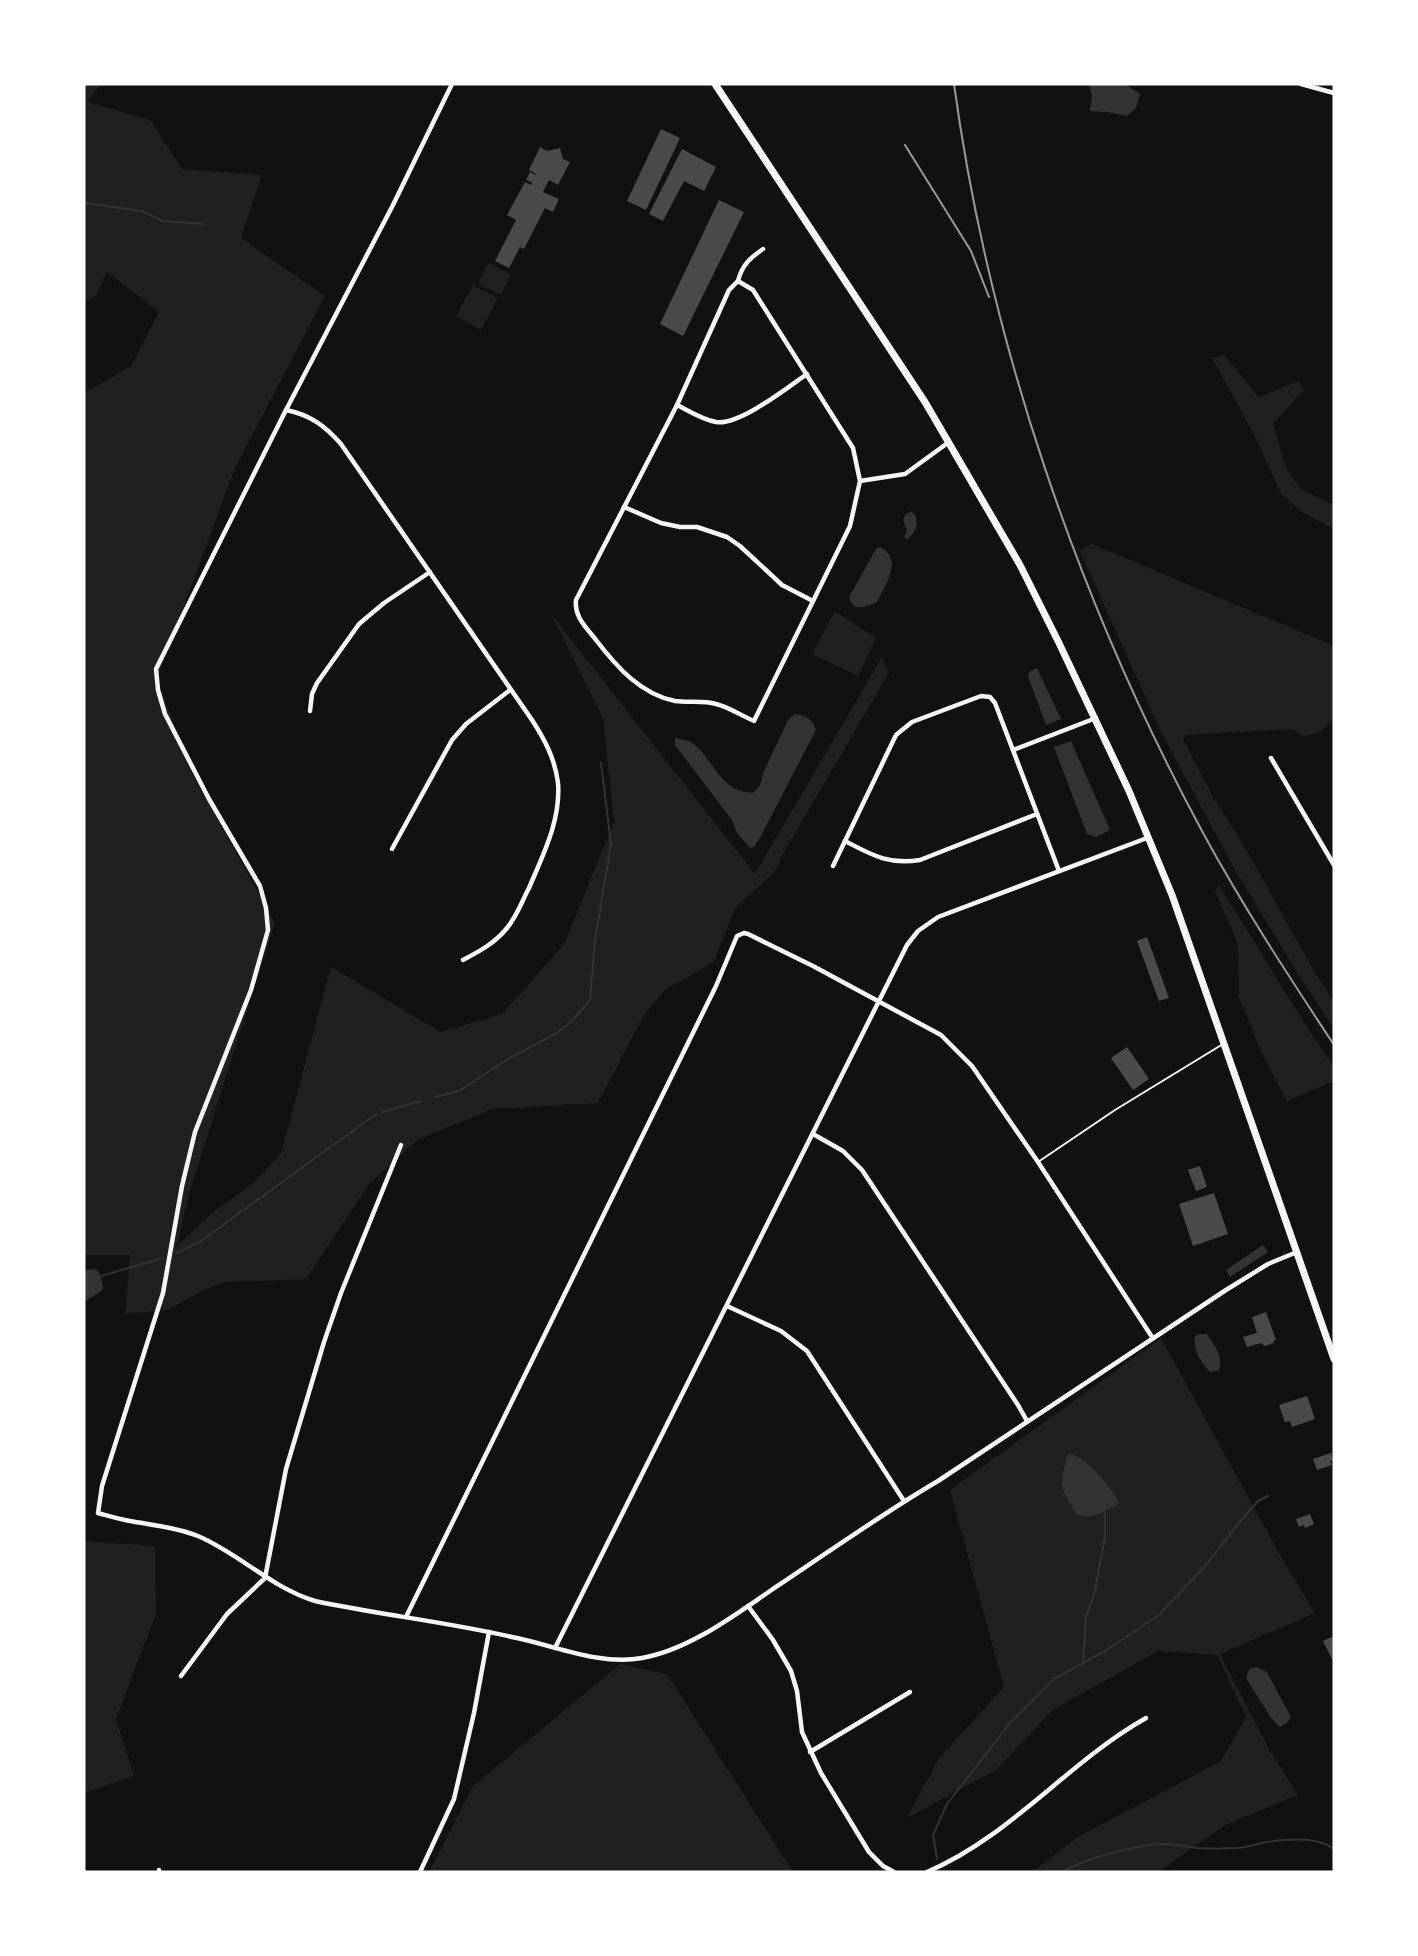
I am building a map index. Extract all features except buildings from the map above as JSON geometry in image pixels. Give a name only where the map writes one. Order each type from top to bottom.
[{"type":"main road","points":[[715,84],[826,254],[876,325],[949,442],[1020,565],[1096,718],[1172,895],[1334,1359]]},
{"type":"street","points":[[452,84],[393,205],[286,410],[156,669],[158,690],[165,714],[209,798],[260,886],[266,908],[268,930],[247,1000],[195,1132],[182,1186],[163,1293],[102,1486],[98,1513],[126,1521],[173,1528],[198,1536],[233,1555],[265,1578],[301,1597],[315,1601],[489,1632],[595,1657],[620,1660],[642,1658],[675,1648],[748,1606],[1152,1337],[1268,1264],[1298,1252]]},
{"type":"street","points":[[1301,84],[1334,93]]},
{"type":"street","points":[[738,280],[753,290],[853,448],[860,481],[850,526],[754,721],[716,704],[674,701],[656,695],[623,674],[579,619],[575,610],[576,600],[677,405],[729,290],[738,280],[747,260],[763,249]]},
{"type":"street","points":[[677,405],[714,422],[724,423],[768,401],[807,374]]},
{"type":"street","points":[[286,410],[302,413],[322,426],[341,444],[543,736],[552,756],[558,782],[557,809],[547,846],[512,922],[486,948],[463,960]]},
{"type":"street","points":[[860,481],[905,474],[949,442]]},
{"type":"street","points":[[624,507],[661,523],[680,527],[697,527],[727,537],[782,585],[813,601]]},
{"type":"street","points":[[310,711],[312,694],[317,683],[359,624],[384,603],[430,572]]},
{"type":"street","points":[[392,849],[452,740],[472,718],[510,690]]},
{"type":"street","points":[[833,866],[896,735],[912,722],[981,696],[990,697],[995,703],[1059,871]]},
{"type":"street","points":[[1013,750],[1096,718]]},
{"type":"street","points":[[1272,758],[1334,865]]},
{"type":"street","points":[[845,841],[876,857],[892,862],[920,860],[1037,814]]},
{"type":"street","points":[[555,1648],[907,945],[927,924],[948,913],[1147,838]]},
{"type":"street","points":[[406,1617],[716,986],[737,936],[744,933],[929,1026],[953,1044],[972,1066],[1038,1162],[1152,1337]]},
{"type":"street","points":[[813,1134],[843,1151],[862,1170],[1027,1421]]},
{"type":"street","points":[[181,1676],[227,1614],[265,1578],[286,1469],[324,1342],[341,1293],[401,1145]]},
{"type":"street","points":[[727,1306],[781,1331],[807,1351],[904,1501]]},
{"type":"street","points":[[748,1606],[773,1640],[791,1671],[802,1732],[810,1752],[864,1846],[875,1860],[894,1872]]},
{"type":"street","points":[[420,1872],[454,1799],[474,1713],[489,1632]]},
{"type":"street","points":[[810,1752],[910,1692]]},
{"type":"street","points":[[927,1872],[996,1831],[1089,1757],[1131,1726],[1146,1718]]},
{"type":"lane","points":[[1038,1162],[1115,1110],[1225,1043]]},
{"type":"shaded area","points":[[84,84],[101,84],[87,102],[150,120],[182,169],[262,175],[241,238],[325,296],[235,468],[157,679],[192,774],[275,922],[189,1194],[177,1246],[212,1213],[253,1183],[281,1154],[331,967],[441,1032],[502,1014],[564,944],[614,822],[603,718],[551,614],[755,874],[882,657],[889,673],[784,852],[775,872],[735,908],[714,962],[665,990],[644,1015],[598,1103],[493,1109],[419,1139],[370,1183],[306,1279],[225,1282],[204,1290],[167,1310],[125,1314],[130,1255],[84,1255],[84,393],[131,366],[159,312],[107,272],[96,296],[84,302]]},
{"type":"shaded area","points":[[1089,84],[1125,84],[1140,94],[1136,108],[1127,116],[1090,111],[1092,96]]},
{"type":"shaded area","points":[[488,263],[511,274],[501,295],[478,284]]},
{"type":"shaded area","points":[[473,285],[498,298],[481,330],[456,316]]},
{"type":"shaded area","points":[[1224,355],[1259,397],[1299,381],[1304,390],[1273,424],[1286,468],[1302,490],[1334,505],[1334,529],[1302,512],[1281,494],[1255,436],[1212,358]]},
{"type":"shaded area","points":[[911,511],[916,516],[916,526],[908,539],[904,538],[907,530],[903,520],[905,515]]},
{"type":"shaded area","points":[[1092,544],[1334,646],[1334,718],[1319,733],[1302,736],[1292,729],[1185,735],[1183,739],[1213,797],[1243,844],[1314,971],[1334,1001],[1334,1029],[1235,870],[1161,732],[1080,551]]},
{"type":"shaded area","points":[[880,547],[891,558],[892,565],[888,580],[877,602],[864,607],[856,607],[849,597],[876,549]]},
{"type":"shaded area","points":[[835,611],[876,638],[858,676],[812,654]]},
{"type":"shaded area","points":[[1037,668],[1061,719],[1046,725],[1028,676],[1029,672]]},
{"type":"shaded area","points":[[795,714],[808,719],[816,730],[761,836],[754,847],[750,848],[737,833],[732,820],[675,745],[675,738],[689,741],[697,747],[716,772],[731,786],[753,793],[760,785],[764,771],[788,720]]},
{"type":"shaded area","points":[[1071,741],[1110,830],[1096,837],[1087,834],[1054,747]]},
{"type":"shaded area","points":[[1219,885],[1310,1032],[1334,1066],[1334,1081],[1287,1101],[1263,1056],[1239,997],[1238,944],[1215,891]]},
{"type":"shaded area","points":[[1263,1245],[1268,1252],[1230,1277],[1226,1270]]},
{"type":"shaded area","points":[[96,1269],[101,1276],[103,1290],[84,1302],[84,1270]]},
{"type":"shaded area","points":[[1207,1334],[1218,1351],[1219,1370],[1211,1372],[1199,1356],[1194,1340],[1195,1336]]},
{"type":"shaded area","points":[[1161,1338],[1279,1553],[1315,1613],[1220,1654],[1269,1749],[1298,1795],[1225,1825],[1158,1872],[1032,1872],[1076,1838],[1221,1761],[1246,1717],[1217,1655],[1158,1651],[1053,1710],[996,1770],[907,1818],[939,1758],[1004,1687],[950,1490]]},
{"type":"shaded area","points":[[1068,1454],[1090,1466],[1119,1503],[1094,1515],[1077,1515],[1062,1486]]},
{"type":"shaded area","points":[[84,1541],[155,1546],[156,1614],[116,1719],[134,1776],[84,1793]]},
{"type":"shaded area","points":[[620,1664],[667,1674],[793,1872],[429,1872],[473,1786]]},
{"type":"shaded area","points":[[1257,1667],[1267,1672],[1291,1717],[1280,1727],[1271,1718],[1246,1678],[1249,1669]]},
{"type":"waterway","points":[[84,203],[142,211],[163,221],[204,224]]},
{"type":"waterway","points":[[435,1097],[459,1091],[508,1059],[557,1033],[573,1020],[590,1000],[595,940],[611,844],[601,763]]},
{"type":"waterway","points":[[382,1112],[421,1101]]},
{"type":"waterway","points":[[177,1253],[201,1241],[376,1114]]},
{"type":"waterway","points":[[101,1276],[163,1258]]},
{"type":"waterway","points":[[937,1859],[933,1835],[947,1804],[1011,1722],[1054,1679],[1105,1651],[1160,1614],[1206,1565],[1258,1501],[1268,1496]]},
{"type":"waterway","points":[[1083,1662],[1086,1616],[1095,1591],[1105,1536],[1105,1512]]},
{"type":"waterway","points":[[1063,1872],[1098,1857],[1154,1845],[1239,1848],[1292,1839],[1311,1840],[1334,1849]]},
{"type":"railway","points":[[954,84],[970,181],[990,277],[1015,373],[1045,468],[1079,562],[1116,654],[1157,744],[1202,831],[1249,913],[1334,1045]]},
{"type":"railway","points":[[905,145],[971,251],[989,297]]}]
